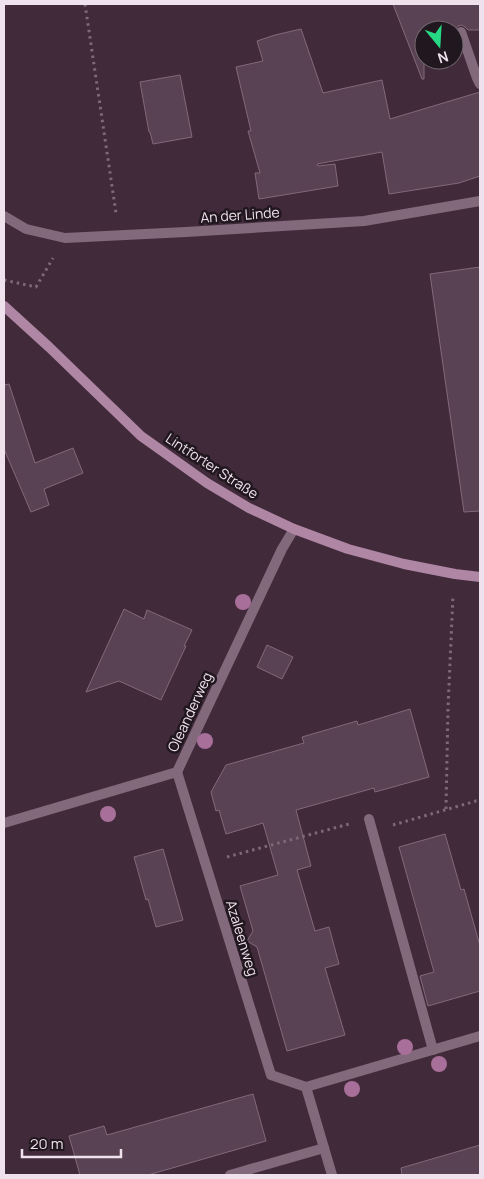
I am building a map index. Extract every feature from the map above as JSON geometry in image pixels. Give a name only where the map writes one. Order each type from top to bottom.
[{"type":"street","points":[[464,41],[480,84]]},
{"type":"street","name":"An der Linde","points":[[4,216],[26,229],[65,238],[364,221],[480,201]]},
{"type":"street","name":"Lintforter Straße","points":[[4,306],[140,436],[207,483],[249,508],[348,549],[404,564],[480,577]]},
{"type":"street","name":"Oleanderweg","points":[[4,823],[177,772],[282,549],[294,528]]},
{"type":"street","name":"Azaleenweg","points":[[177,772],[271,1075],[306,1087]]},
{"type":"street","points":[[369,819],[433,1050]]},
{"type":"street","points":[[332,1175],[306,1087],[480,1036]]},
{"type":"street","points":[[230,1175],[324,1148]]},
{"type":"path","points":[[85,4],[119,236]]},
{"type":"path","points":[[4,280],[36,287],[65,238]]},
{"type":"path","points":[[446,809],[448,708],[455,574]]},
{"type":"path","points":[[204,863],[369,819],[387,826],[480,801]]},
{"type":"building","points":[[393,4],[480,4],[480,30],[468,30],[464,26],[464,20],[414,20],[414,58]]},
{"type":"building","points":[[301,29],[323,93],[382,80],[390,119],[480,92],[480,176],[459,183],[389,194],[382,152],[317,164],[318,166],[335,164],[338,186],[259,199],[255,173],[260,173],[248,131],[251,131],[236,67],[263,61],[257,41]]},
{"type":"building","points":[[419,70],[424,70],[424,79],[422,79]]},
{"type":"building","points":[[180,75],[192,137],[153,144],[140,82]]},
{"type":"building","points":[[480,267],[480,511],[464,512],[430,274]]},
{"type":"building","points":[[9,384],[35,463],[73,448],[83,473],[44,489],[49,505],[31,512],[4,449],[4,385]]},
{"type":"building","points":[[124,609],[144,619],[147,610],[192,630],[161,700],[119,681],[86,692]]},
{"type":"building","points":[[267,645],[293,657],[282,679],[257,667]]},
{"type":"building","points":[[410,709],[429,777],[375,792],[374,788],[296,810],[311,866],[297,870],[315,931],[329,927],[339,964],[325,968],[345,1035],[287,1051],[257,947],[247,941],[253,931],[240,886],[278,875],[263,823],[226,834],[219,810],[216,811],[211,792],[226,765],[304,743],[302,737],[357,721],[358,725]]},
{"type":"building","points":[[445,834],[461,890],[464,889],[480,946],[480,991],[428,1006],[420,976],[434,972],[399,847]]},
{"type":"building","points":[[163,849],[183,920],[156,927],[134,857]]},
{"type":"building","points":[[253,1094],[266,1141],[148,1175],[80,1175],[69,1136],[104,1126],[107,1135]]},
{"type":"building","points":[[480,1145],[480,1175],[402,1175],[401,1168]]}]
